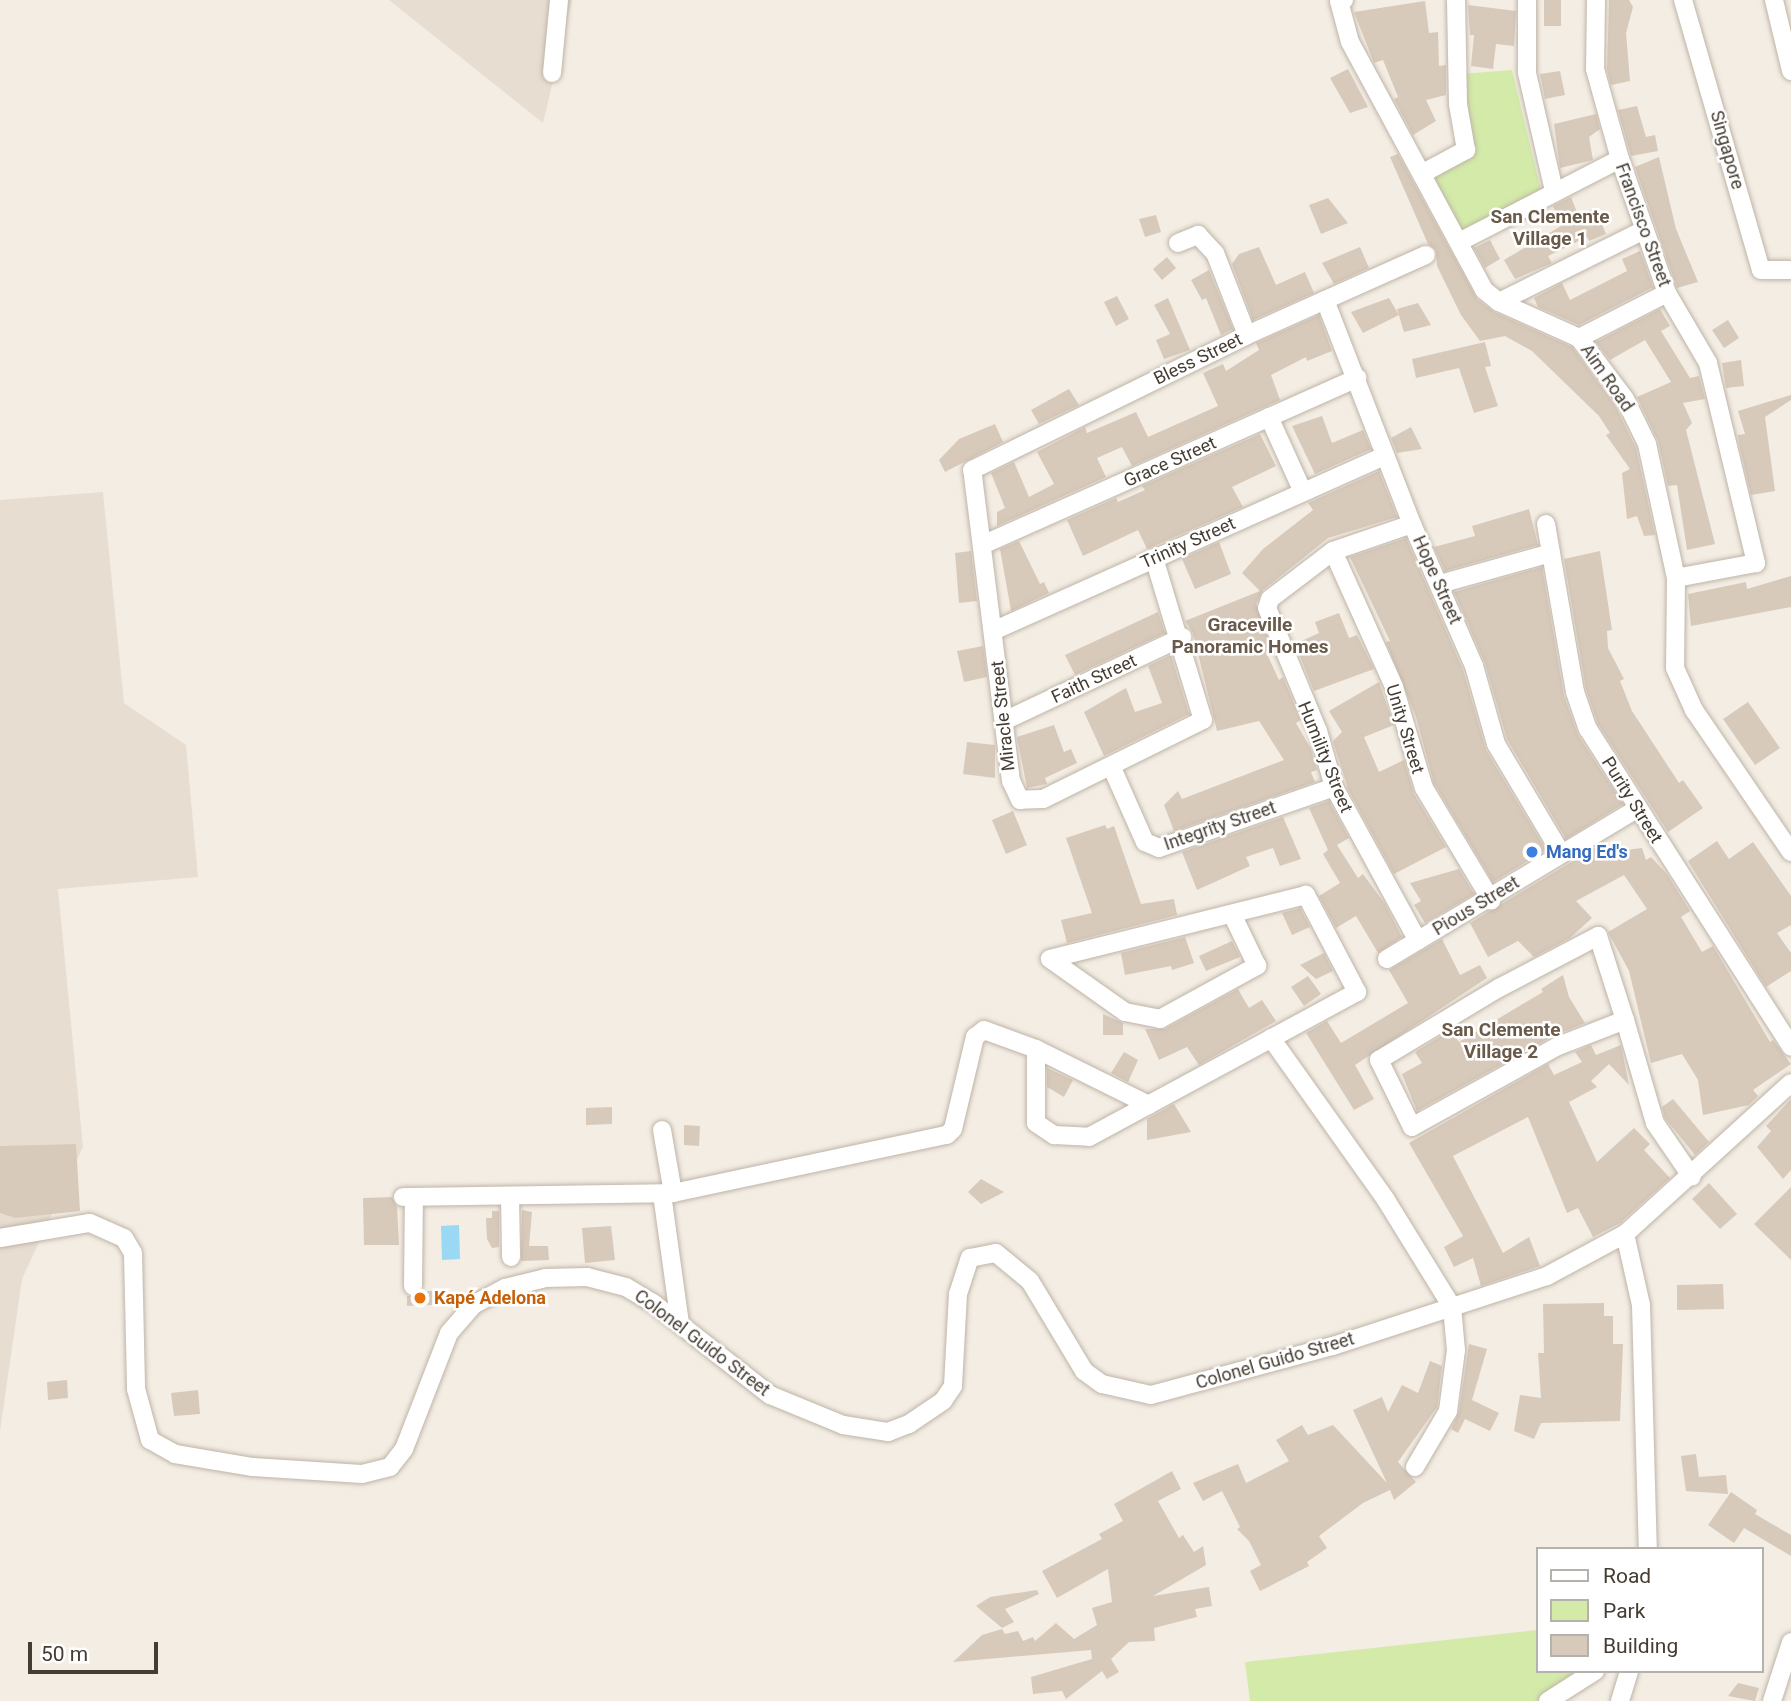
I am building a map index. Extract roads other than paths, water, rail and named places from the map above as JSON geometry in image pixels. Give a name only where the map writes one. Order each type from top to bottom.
[{"type":"street","points":[[552,73],[559,0]]},
{"type":"street","points":[[1339,1],[1344,0]]},
{"type":"street","points":[[1424,172],[1466,150],[1458,104],[1456,0]]},
{"type":"street","points":[[1527,0],[1527,73],[1554,191]]},
{"type":"street","name":"Francisco Street","points":[[1596,0],[1595,69],[1620,159],[1642,231],[1667,293],[1708,363],[1756,563],[1676,578]]},
{"type":"street","name":"Singapore","points":[[1683,0],[1761,270],[1791,270]]},
{"type":"street","points":[[1774,0],[1791,71]]},
{"type":"street","name":"Aim Road","points":[[1339,1],[1350,42],[1424,172],[1485,290],[1499,302],[1579,338],[1625,399],[1647,444],[1676,578],[1675,668],[1694,710],[1791,852]]},
{"type":"street","points":[[1460,242],[1620,159]]},
{"type":"street","points":[[1499,302],[1642,231]]},
{"type":"street","points":[[1178,243],[1198,235],[1215,253],[1247,335]]},
{"type":"street","name":"Bless Street","points":[[972,470],[1247,335],[1426,255]]},
{"type":"street","points":[[1579,338],[1667,293]]},
{"type":"street","name":"Hope Street","points":[[1325,300],[1357,378],[1384,456],[1474,666],[1496,744],[1561,853]]},
{"type":"street","name":"Grace Street","points":[[982,545],[1357,378]]},
{"type":"street","points":[[1269,417],[1303,492]]},
{"type":"street","name":"Trinity Street","points":[[993,631],[1384,456]]},
{"type":"street","name":"Miracle Street","points":[[972,470],[1006,720],[1010,781],[1020,800],[1043,799],[1112,768],[1203,720],[1182,637]]},
{"type":"street","name":"Humility Street","points":[[1412,524],[1371,534],[1333,551],[1270,598],[1267,608],[1318,731],[1334,787],[1418,941]]},
{"type":"street","name":"Purity Street","points":[[1546,524],[1580,711],[1637,809],[1791,1047]]},
{"type":"street","name":"Unity Street","points":[[1333,551],[1394,687],[1423,788],[1490,900]]},
{"type":"street","points":[[1440,584],[1551,552]]},
{"type":"street","points":[[1154,558],[1182,637]]},
{"type":"street","name":"Faith Street","points":[[1006,720],[1182,637]]},
{"type":"street","name":"Integrity Street","points":[[1112,768],[1145,842],[1159,848],[1334,787]]},
{"type":"street","name":"Pious Street","points":[[1387,960],[1637,809]]},
{"type":"street","points":[[1037,1049],[1036,1123],[1043,1132],[1089,1137],[1357,992],[1306,895],[1050,959],[1125,1012],[1160,1019],[1257,966],[1233,914]]},
{"type":"street","points":[[1625,1020],[1558,1046],[1412,1127],[1379,1060],[1499,988],[1598,936],[1625,1020],[1655,1123],[1692,1177]]},
{"type":"street","points":[[414,1286],[408,1197],[667,1194],[947,1135],[953,1129],[975,1037],[984,1030],[996,1031],[1037,1049],[1149,1105]]},
{"type":"street","points":[[1271,1038],[1386,1200],[1452,1307],[1456,1350],[1448,1411],[1415,1467]]},
{"type":"street","name":"Colonel Guido Street","points":[[0,1238],[90,1223],[124,1238],[133,1253],[136,1389],[150,1440],[175,1454],[253,1467],[362,1474],[390,1467],[404,1449],[449,1333],[473,1305],[505,1289],[546,1278],[587,1277],[626,1286],[771,1395],[843,1425],[888,1432],[909,1424],[943,1401],[953,1386],[958,1294],[970,1258],[996,1253],[1030,1280],[1084,1371],[1102,1384],[1152,1395],[1334,1346],[1547,1276],[1625,1234],[1692,1177],[1791,1083]]},
{"type":"street","points":[[662,1130],[680,1324]]},
{"type":"street","points":[[510,1196],[511,1257]]},
{"type":"street","points":[[1625,1234],[1641,1305],[1648,1547]]},
{"type":"street","points":[[1772,1701],[1791,1642]]},
{"type":"street","points":[[1548,1701],[1592,1673]]},
{"type":"street","points":[[1620,1701],[1628,1673]]},
{"type":"water","points":[[459,1225],[460,1259],[442,1260],[441,1226]]},
{"type":"place","name":"Mang Ed's","points":[[1532,852]]},
{"type":"place","name":"Kapé Adelona","points":[[420,1298]]},
{"type":"district","name":"San Clemente Village 1","points":[[1550,228]]},
{"type":"district","name":"Graceville Panoramic Homes","points":[[1250,636]]},
{"type":"district","name":"San Clemente Village 2","points":[[1501,1041]]}]
